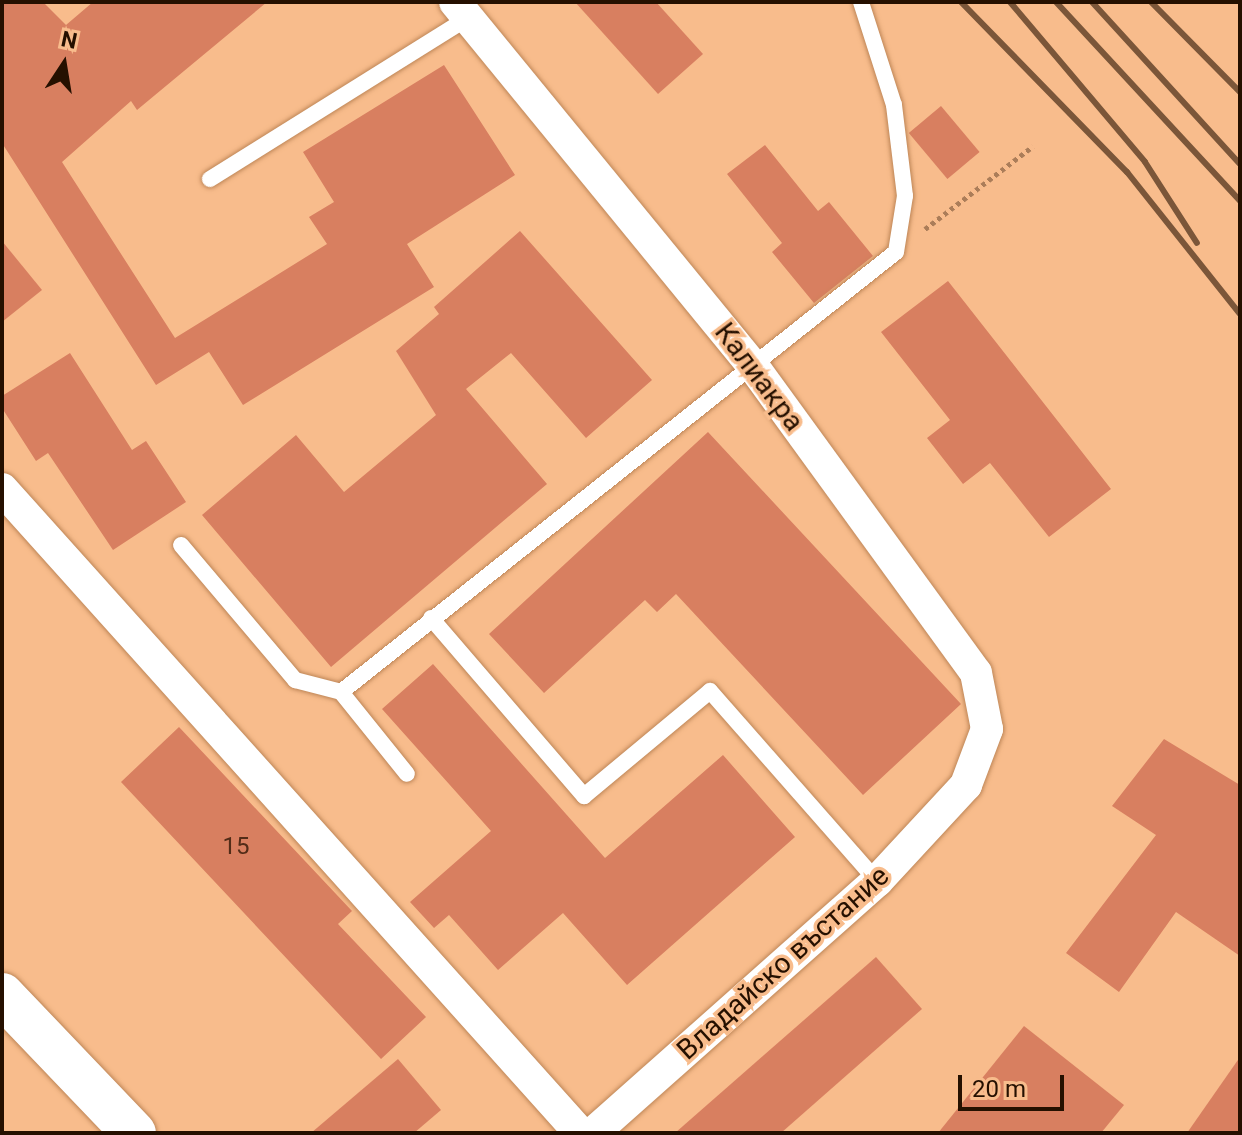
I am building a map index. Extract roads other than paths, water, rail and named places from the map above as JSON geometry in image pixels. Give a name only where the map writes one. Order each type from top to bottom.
[{"type":"main road","points":[[2,995],[130,1132]]},
{"type":"street","name":"Калиакра","points":[[462,10],[753,366],[976,673],[987,729],[966,785]]},
{"type":"street","points":[[2,489],[580,1133]]},
{"type":"street","name":"Владайско въстание","points":[[593,1133],[877,881],[966,785]]},
{"type":"lane","points":[[341,692],[896,252],[905,196],[894,105],[861,2]]},
{"type":"lane","points":[[210,179],[462,10]]},
{"type":"lane","points":[[181,545],[295,680],[341,692],[407,774]]},
{"type":"lane","points":[[431,618],[584,796],[710,691],[877,881]]},
{"type":"railway","points":[[961,2],[1127,172],[1240,314]]},
{"type":"railway","points":[[1010,2],[1145,162],[1197,243]]},
{"type":"railway","points":[[1056,2],[1240,201]]},
{"type":"railway","points":[[1092,2],[1240,164]]},
{"type":"railway","points":[[1151,2],[1240,92]]}]
